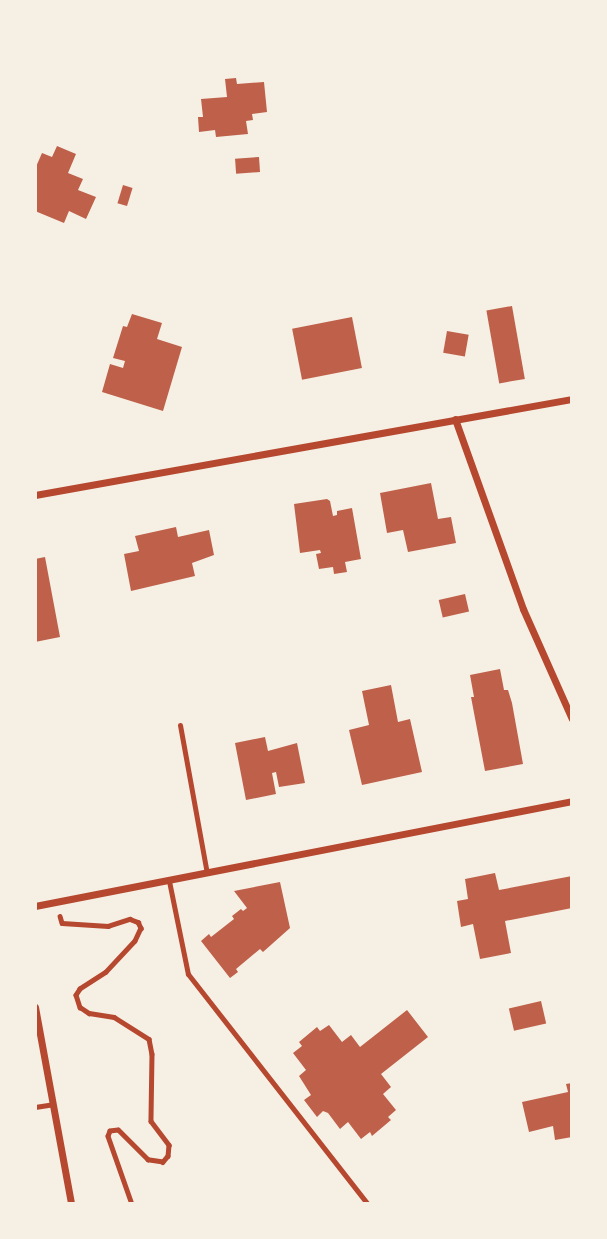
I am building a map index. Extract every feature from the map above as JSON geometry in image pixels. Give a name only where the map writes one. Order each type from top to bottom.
[{"type":"street","points":[[35,495],[572,399]]},
{"type":"street","points":[[455,419],[523,609],[572,719]]},
{"type":"street","points":[[35,906],[572,802]]},
{"type":"street","points":[[35,1007],[71,1204]]},
{"type":"lane","points":[[180,725],[207,873]]},
{"type":"lane","points":[[169,881],[188,974],[368,1204]]},
{"type":"lane","points":[[35,1107],[52,1104]]},
{"type":"path","points":[[55,902],[62,923],[108,926],[130,919],[138,922],[141,928],[135,941],[111,966],[76,995],[80,1007],[89,1013],[114,1017],[149,1039],[152,1054],[151,1121],[169,1145],[168,1156],[163,1162],[148,1160],[118,1130],[110,1131],[108,1136],[132,1204]]},
{"type":"building","points":[[236,78],[237,84],[264,82],[267,112],[252,114],[253,120],[246,121],[248,134],[216,137],[215,130],[199,132],[198,117],[203,117],[201,99],[227,97],[225,79]]},
{"type":"building","points":[[57,146],[76,154],[68,173],[83,179],[78,190],[96,197],[86,219],[69,211],[64,223],[35,211],[35,169],[42,153],[52,157]]},
{"type":"building","points":[[259,157],[260,172],[236,174],[235,159]]},
{"type":"building","points":[[123,185],[133,188],[127,206],[117,203]]},
{"type":"building","points":[[512,306],[525,379],[499,383],[486,311]]},
{"type":"building","points":[[132,314],[162,323],[157,339],[182,347],[163,411],[102,392],[110,364],[123,368],[125,361],[113,358],[123,326],[127,327]]},
{"type":"building","points":[[352,317],[362,368],[302,380],[292,329]]},
{"type":"building","points":[[447,331],[469,335],[465,356],[443,353]]},
{"type":"building","points":[[431,483],[438,519],[451,517],[456,543],[408,552],[403,530],[387,533],[380,493]]},
{"type":"building","points":[[327,499],[330,501],[333,516],[337,515],[337,511],[352,508],[361,559],[345,562],[347,572],[334,574],[333,567],[319,569],[316,554],[321,553],[320,550],[300,553],[294,504]]},
{"type":"building","points":[[176,527],[178,537],[209,530],[214,555],[192,563],[195,576],[131,591],[124,554],[139,551],[135,536]]},
{"type":"building","points":[[45,557],[60,637],[35,642],[35,559]]},
{"type":"building","points":[[465,594],[469,612],[443,618],[439,600]]},
{"type":"building","points":[[500,669],[504,690],[508,690],[512,703],[523,764],[485,771],[471,697],[474,697],[470,675]]},
{"type":"building","points":[[391,685],[398,722],[410,719],[422,772],[362,785],[349,730],[369,725],[362,691]]},
{"type":"building","points":[[265,737],[268,751],[297,743],[305,783],[279,787],[276,772],[272,773],[276,794],[246,800],[235,743]]},
{"type":"building","points":[[495,873],[499,890],[572,876],[572,908],[505,921],[511,953],[480,959],[473,924],[461,927],[457,901],[468,899],[465,879]]},
{"type":"building","points":[[280,882],[290,928],[263,952],[260,949],[236,969],[238,972],[230,978],[201,941],[209,934],[211,937],[234,919],[232,916],[241,909],[243,911],[247,908],[234,891]]},
{"type":"building","points":[[541,1001],[546,1023],[514,1031],[509,1008]]},
{"type":"building","points":[[407,1010],[428,1037],[381,1074],[391,1087],[383,1094],[396,1110],[388,1117],[391,1120],[372,1136],[370,1132],[361,1139],[348,1122],[340,1129],[328,1113],[323,1111],[317,1117],[304,1100],[311,1095],[299,1076],[306,1070],[293,1053],[302,1046],[299,1042],[317,1027],[320,1031],[329,1025],[342,1042],[351,1035],[360,1047]]},
{"type":"building","points":[[572,1083],[572,1137],[555,1140],[553,1126],[529,1132],[522,1102],[568,1092],[566,1084]]}]
